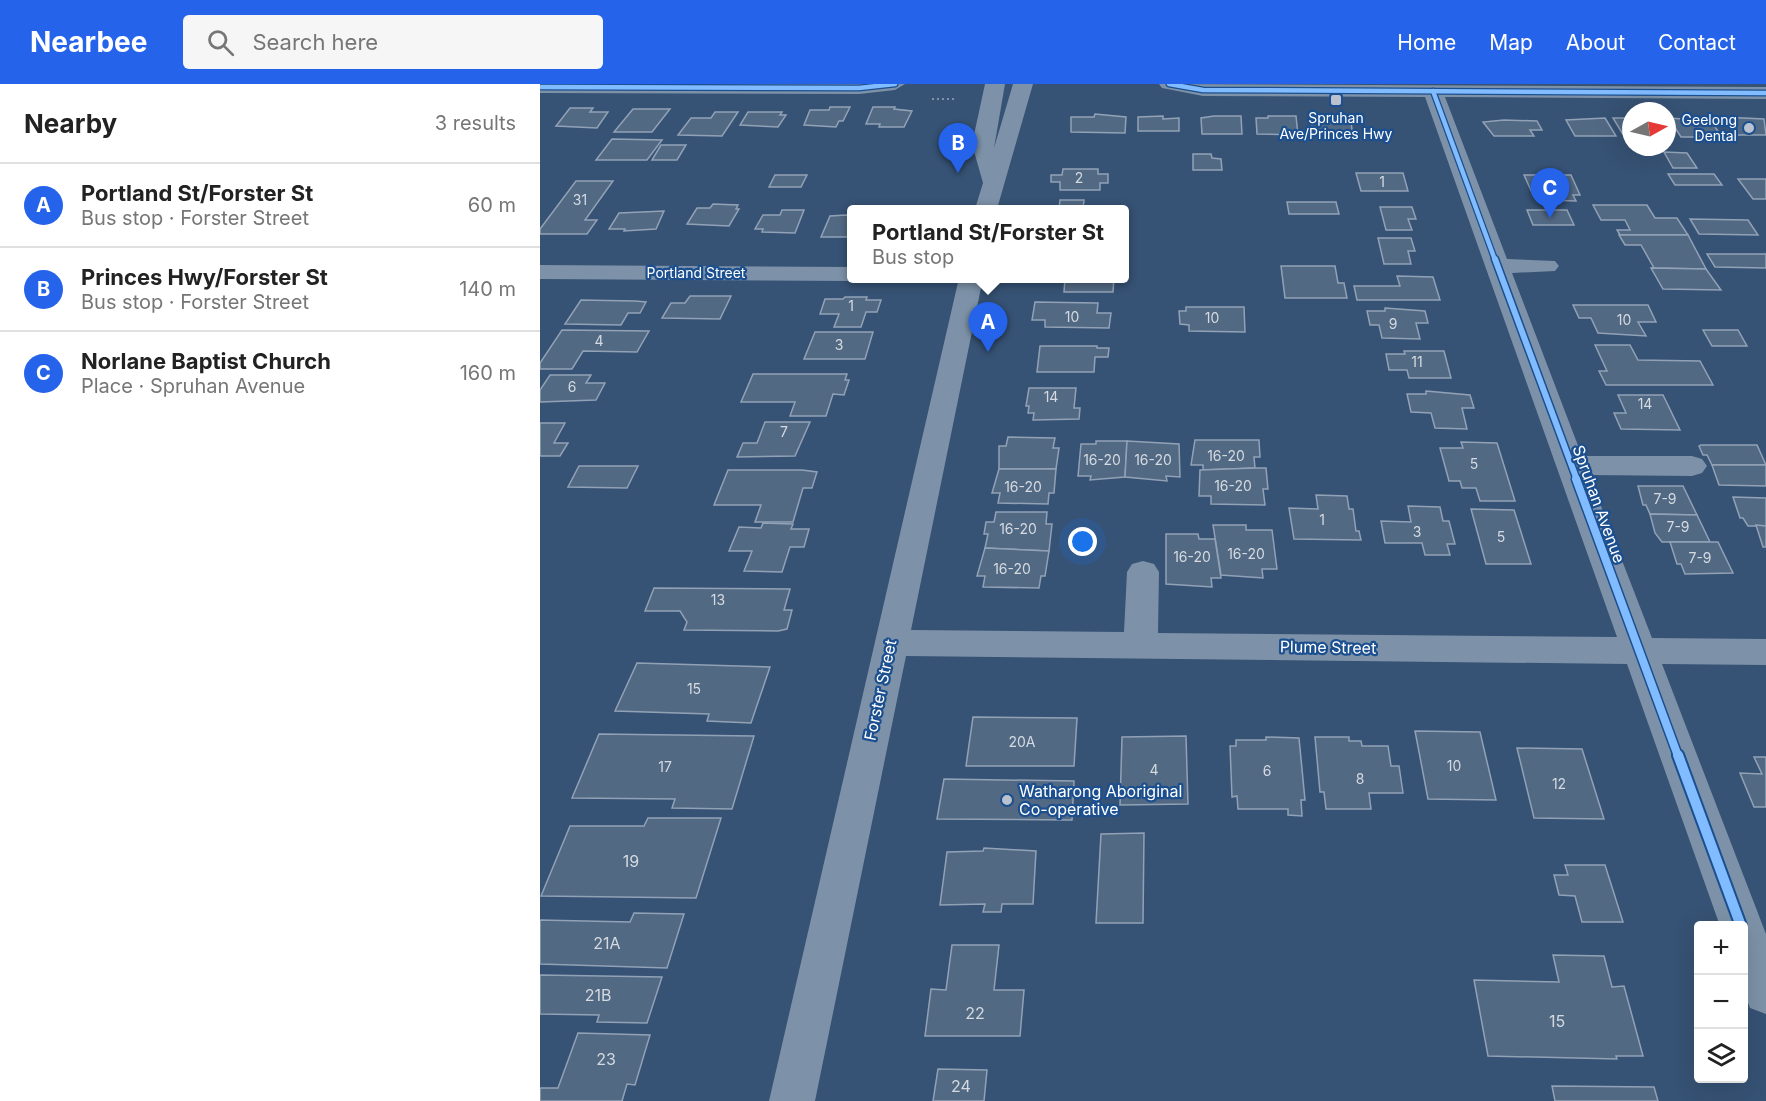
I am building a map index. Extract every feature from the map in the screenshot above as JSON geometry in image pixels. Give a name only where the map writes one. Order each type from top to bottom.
[{"type":"street","points":[[540,87],[859,88],[895,84]]},
{"type":"street","points":[[992,181],[982,144],[995,84]]},
{"type":"street","points":[[987,205],[992,181],[1023,84]]},
{"type":"street","points":[[1169,84],[1197,90],[1766,93]]},
{"type":"street","name":"Spruhan Avenue","points":[[1433,91],[1739,921]]},
{"type":"street","points":[[1497,266],[1546,266]]},
{"type":"street","name":"Portland Street","points":[[541,274],[847,274]]},
{"type":"street","name":"Forster Street","points":[[792,1101],[970,283]]},
{"type":"street","points":[[1570,465],[1692,466]]},
{"type":"street","points":[[1141,645],[1143,572]]},
{"type":"street","name":"Plume Street","points":[[890,643],[1766,652]]},
{"type":"street","points":[[1748,945],[1766,993]]},
{"type":"path","points":[[932,99],[956,99]]},
{"type":"building","points":[[830,107],[850,107],[843,121],[839,121],[836,127],[804,125],[810,110],[829,110]]},
{"type":"building","points":[[873,107],[895,107],[894,109],[912,111],[904,127],[879,127],[880,124],[866,124]]},
{"type":"building","points":[[570,108],[593,108],[590,112],[608,112],[597,128],[556,126]]},
{"type":"building","points":[[633,109],[670,109],[652,132],[614,132]]},
{"type":"building","points":[[715,112],[738,112],[722,136],[678,135],[691,118],[711,118]]},
{"type":"building","points":[[748,112],[782,112],[780,115],[786,115],[778,127],[740,125]]},
{"type":"building","points":[[1095,114],[1126,117],[1125,133],[1071,132],[1071,117],[1094,117]]},
{"type":"building","points":[[1163,116],[1163,119],[1179,118],[1179,131],[1138,131],[1138,117]]},
{"type":"building","points":[[1241,116],[1242,134],[1202,134],[1201,118]]},
{"type":"building","points":[[1268,116],[1296,116],[1298,135],[1257,134],[1256,118],[1268,118]]},
{"type":"building","points":[[1325,116],[1350,116],[1353,136],[1313,133],[1311,119],[1326,119]]},
{"type":"building","name":"Geelong Dental","points":[[1723,117],[1764,119],[1766,135],[1737,135]]},
{"type":"building","points":[[1605,118],[1616,136],[1575,136],[1566,120]]},
{"type":"building","points":[[1613,118],[1622,118],[1622,133]]},
{"type":"building","points":[[1676,118],[1711,121],[1722,137],[1681,137],[1676,129]]},
{"type":"building","points":[[1537,121],[1542,130],[1530,130],[1534,136],[1494,136],[1483,122]]},
{"type":"building","points":[[612,139],[662,140],[647,160],[596,160]]},
{"type":"building","points":[[661,145],[686,145],[677,160],[652,160]]},
{"type":"building","points":[[1676,153],[1687,153],[1697,168],[1673,168],[1666,156],[1676,156]]},
{"type":"building","points":[[1193,154],[1211,154],[1212,158],[1221,159],[1222,170],[1193,170]]},
{"type":"building","points":[[1063,169],[1098,169],[1098,174],[1108,174],[1108,183],[1100,183],[1100,190],[1060,190],[1060,182],[1051,182],[1051,175],[1062,175]]},
{"type":"building","points":[[1356,173],[1403,173],[1408,191],[1361,191]]},
{"type":"building","points":[[1668,174],[1714,174],[1722,185],[1675,185]]},
{"type":"building","points":[[775,175],[807,175],[801,187],[769,187]]},
{"type":"building","points":[[1524,175],[1571,175],[1580,195],[1573,195],[1576,201],[1542,200],[1539,195],[1533,195]]},
{"type":"building","points":[[1738,179],[1766,179],[1766,199],[1753,199]]},
{"type":"building","points":[[576,181],[613,181],[585,220],[597,220],[587,234],[540,234],[540,229]]},
{"type":"building","points":[[1060,200],[1084,200],[1083,205],[1059,205]]},
{"type":"building","points":[[1287,202],[1336,202],[1339,214],[1289,214]]},
{"type":"building","points":[[713,204],[738,205],[736,209],[739,209],[729,226],[687,224],[697,208],[710,208]]},
{"type":"building","points":[[1593,205],[1647,205],[1655,218],[1677,218],[1688,235],[1620,235],[1617,230],[1630,230],[1625,220],[1601,220]]},
{"type":"building","points":[[1380,207],[1412,207],[1416,219],[1408,219],[1412,230],[1386,230]]},
{"type":"building","points":[[782,210],[804,210],[795,233],[762,232],[763,229],[755,229],[763,215],[780,215]]},
{"type":"building","points":[[1527,210],[1567,210],[1574,225],[1533,225]]},
{"type":"building","points":[[664,211],[656,229],[624,231],[625,229],[609,229],[619,213]]},
{"type":"building","points":[[847,215],[847,237],[821,237],[830,216]]},
{"type":"building","points":[[1690,219],[1748,220],[1758,235],[1699,234]]},
{"type":"building","points":[[1619,235],[1688,235],[1706,269],[1651,268],[1654,268],[1641,245],[1625,245]]},
{"type":"building","points":[[1378,238],[1411,238],[1415,251],[1408,251],[1411,264],[1384,264]]},
{"type":"building","points":[[1707,254],[1766,254],[1766,268],[1715,267]]},
{"type":"building","points":[[1281,266],[1335,266],[1338,283],[1344,283],[1347,298],[1285,298]]},
{"type":"building","points":[[1651,268],[1706,269],[1721,290],[1663,289]]},
{"type":"building","points":[[1397,276],[1433,277],[1440,300],[1357,300],[1354,286],[1400,286]]},
{"type":"building","points":[[1065,283],[1114,283],[1113,292],[1064,292]]},
{"type":"building","points":[[690,296],[731,296],[720,319],[662,318],[671,303],[685,303]]},
{"type":"building","points":[[867,297],[866,300],[881,300],[877,312],[866,312],[861,327],[834,327],[839,314],[820,314],[825,299]]},
{"type":"building","points":[[581,300],[646,302],[640,313],[628,313],[621,325],[565,324]]},
{"type":"building","points":[[1035,302],[1098,303],[1097,313],[1111,313],[1109,328],[1045,327],[1045,320],[1032,320]]},
{"type":"building","points":[[1573,305],[1648,305],[1656,322],[1638,322],[1646,336],[1598,333],[1591,318],[1579,318]]},
{"type":"building","points":[[1186,307],[1244,307],[1245,332],[1189,331],[1189,325],[1180,324],[1179,311],[1186,311]]},
{"type":"building","points":[[1385,308],[1425,311],[1428,323],[1416,323],[1420,339],[1382,338],[1379,325],[1370,325],[1367,311],[1385,311]]},
{"type":"building","points":[[562,330],[649,331],[637,352],[583,351],[572,369],[540,369],[540,363]]},
{"type":"building","points":[[1703,330],[1738,330],[1747,346],[1712,346]]},
{"type":"building","points":[[815,332],[873,332],[865,359],[804,359]]},
{"type":"building","points":[[1595,345],[1630,345],[1638,360],[1700,361],[1713,385],[1606,385],[1599,371],[1607,371]]},
{"type":"building","points":[[1040,346],[1109,348],[1108,357],[1095,357],[1094,372],[1037,372]]},
{"type":"building","points":[[1404,351],[1444,351],[1451,378],[1409,378],[1407,370],[1389,370],[1386,354],[1405,354]]},
{"type":"building","points":[[753,374],[847,374],[845,380],[849,380],[844,395],[833,394],[826,416],[790,416],[795,402],[741,402]]},
{"type":"building","points":[[550,375],[591,375],[586,383],[605,383],[596,400],[540,402],[540,390]]},
{"type":"building","points":[[1029,388],[1076,388],[1074,408],[1080,408],[1079,419],[1033,420],[1034,413],[1028,413],[1029,406],[1026,406]]},
{"type":"building","points":[[1426,391],[1470,395],[1474,408],[1462,408],[1467,429],[1435,428],[1431,413],[1411,412],[1407,394],[1426,394]]},
{"type":"building","points":[[1618,395],[1663,395],[1680,430],[1621,429],[1614,413],[1626,413]]},
{"type":"building","points":[[765,422],[810,422],[795,456],[737,457],[743,443],[757,443]]},
{"type":"building","points":[[540,423],[565,423],[554,443],[568,443],[560,456],[540,456]]},
{"type":"building","points":[[1008,437],[1055,438],[1053,448],[1059,448],[1056,469],[999,469],[999,446],[1006,446]]},
{"type":"building","points":[[1195,440],[1259,440],[1260,457],[1254,457],[1255,468],[1203,470],[1203,465],[1191,465]]},
{"type":"building","points":[[1096,441],[1127,441],[1125,477],[1090,480],[1091,476],[1078,476],[1081,444],[1096,444]]},
{"type":"building","points":[[1127,441],[1179,444],[1180,477],[1166,476],[1167,481],[1125,477]]},
{"type":"building","points":[[1461,442],[1497,443],[1515,501],[1480,501],[1476,488],[1462,488],[1460,481],[1449,481],[1440,448],[1463,448]]},
{"type":"building","points":[[1757,445],[1766,465],[1712,465],[1707,455],[1703,455],[1699,446]]},
{"type":"building","points":[[1712,465],[1766,465],[1766,486],[1719,485]]},
{"type":"building","points":[[579,466],[638,466],[627,488],[568,487]]},
{"type":"building","points":[[1266,468],[1268,489],[1263,489],[1265,505],[1211,504],[1211,496],[1199,496],[1200,470]]},
{"type":"building","points":[[999,469],[1056,469],[1054,493],[1049,493],[1048,504],[998,503],[1000,493],[992,493]]},
{"type":"building","points":[[728,470],[817,472],[812,488],[803,488],[793,522],[755,522],[761,505],[714,505]]},
{"type":"building","points":[[1638,486],[1683,486],[1697,515],[1650,514],[1646,505],[1643,505]]},
{"type":"building","points":[[1316,495],[1347,496],[1349,509],[1353,509],[1356,531],[1359,531],[1361,540],[1294,539],[1289,508],[1318,509]]},
{"type":"building","points":[[1733,497],[1766,498],[1766,526],[1748,526],[1743,518],[1740,518]]},
{"type":"building","points":[[1408,506],[1440,507],[1443,521],[1449,521],[1455,544],[1447,544],[1450,555],[1425,555],[1422,543],[1385,543],[1381,521],[1411,522]]},
{"type":"building","points":[[1471,509],[1514,510],[1531,564],[1486,564]]},
{"type":"building","points":[[996,512],[1047,512],[1046,524],[1052,524],[1049,551],[985,548],[988,534],[984,534],[986,522],[994,522]]},
{"type":"building","points":[[1650,514],[1697,515],[1710,542],[1662,542],[1655,533]]},
{"type":"building","points":[[763,523],[793,524],[791,529],[809,529],[804,547],[790,547],[782,572],[744,571],[752,551],[729,551],[739,527],[761,528]]},
{"type":"building","points":[[1213,525],[1246,525],[1246,530],[1272,530],[1277,569],[1262,569],[1263,578],[1221,575]]},
{"type":"building","points":[[1756,525],[1766,526],[1766,547],[1763,547]]},
{"type":"building","points":[[1166,534],[1198,534],[1199,539],[1215,539],[1221,578],[1211,578],[1212,587],[1166,584]]},
{"type":"building","points":[[1670,542],[1718,542],[1733,573],[1685,574],[1681,564],[1677,564]]},
{"type":"building","points":[[985,548],[1049,551],[1045,576],[1041,576],[1039,588],[983,587],[985,576],[977,576]]},
{"type":"building","points":[[654,588],[790,589],[784,610],[792,610],[787,629],[778,631],[684,630],[687,622],[680,611],[645,611]]},
{"type":"building","points":[[637,663],[770,667],[751,723],[707,721],[709,714],[615,711]]},
{"type":"building","points":[[973,717],[1077,718],[1074,766],[966,766]]},
{"type":"building","points":[[1415,731],[1480,732],[1496,800],[1428,799]]},
{"type":"building","points":[[599,734],[754,736],[732,809],[672,808],[675,799],[572,798]]},
{"type":"building","points":[[1186,736],[1188,804],[1120,805],[1122,737]]},
{"type":"building","points":[[1266,737],[1299,738],[1305,800],[1301,800],[1302,816],[1288,815],[1288,809],[1238,809],[1237,796],[1232,797],[1230,746],[1236,746],[1236,740],[1266,740]]},
{"type":"building","points":[[1315,737],[1349,737],[1349,741],[1361,741],[1362,746],[1388,746],[1391,766],[1399,766],[1403,793],[1369,793],[1371,809],[1326,809],[1324,792],[1320,792]]},
{"type":"building","points":[[1517,748],[1582,749],[1604,819],[1534,818]]},
{"type":"building","points":[[1754,757],[1766,757],[1766,807],[1754,807],[1740,773],[1762,774]]},
{"type":"building","name":"Watharong Aboriginal Co-operative","points":[[944,779],[1074,781],[1072,820],[937,819]]},
{"type":"building","points":[[648,818],[721,818],[696,898],[541,896],[570,826],[644,826]]},
{"type":"building","points":[[1144,833],[1143,923],[1096,923],[1101,834]]},
{"type":"building","points":[[984,848],[1036,851],[1033,904],[1002,904],[1001,912],[983,912],[985,904],[940,905],[947,852],[983,851]]},
{"type":"building","points":[[1565,865],[1605,865],[1623,922],[1582,922],[1575,896],[1559,895],[1554,875],[1568,875]]},
{"type":"building","points":[[634,913],[684,914],[667,968],[540,964],[540,920],[630,922]]},
{"type":"building","points":[[952,945],[999,945],[994,990],[1024,990],[1020,1036],[925,1036],[931,989],[946,990]]},
{"type":"building","points":[[1553,955],[1604,956],[1612,987],[1624,986],[1643,1056],[1616,1056],[1617,1059],[1488,1056],[1474,980],[1559,982]]},
{"type":"building","points":[[540,975],[662,977],[647,1023],[597,1022],[599,1015],[540,1014]]},
{"type":"building","points":[[578,1033],[650,1035],[635,1085],[627,1084],[622,1101],[540,1101],[540,1088],[558,1088]]},
{"type":"building","points":[[938,1069],[987,1070],[984,1101],[933,1101]]},
{"type":"building","points":[[1552,1086],[1654,1087],[1658,1101],[1555,1101]]},
{"type":"cycle path","points":[[540,87],[859,88],[895,84]]},
{"type":"cycle path","points":[[1169,84],[1203,90],[1766,93]]},
{"type":"cycle path","points":[[1433,91],[1739,921]]},
{"type":"place","name":"Spruhan Ave/Princes Hwy","points":[[1336,100]]},
{"type":"place","name":"Geelong Dental","points":[[1749,128]]},
{"type":"place","name":"Princes Hwy/Forster St","points":[[958,173]]},
{"type":"place","name":"Norlane Baptist Church","points":[[1550,218]]},
{"type":"place","name":"Portland St/Forster St","points":[[988,352]]},
{"type":"place","name":"Watharong Aboriginal Co-operative","points":[[1007,800]]}]
